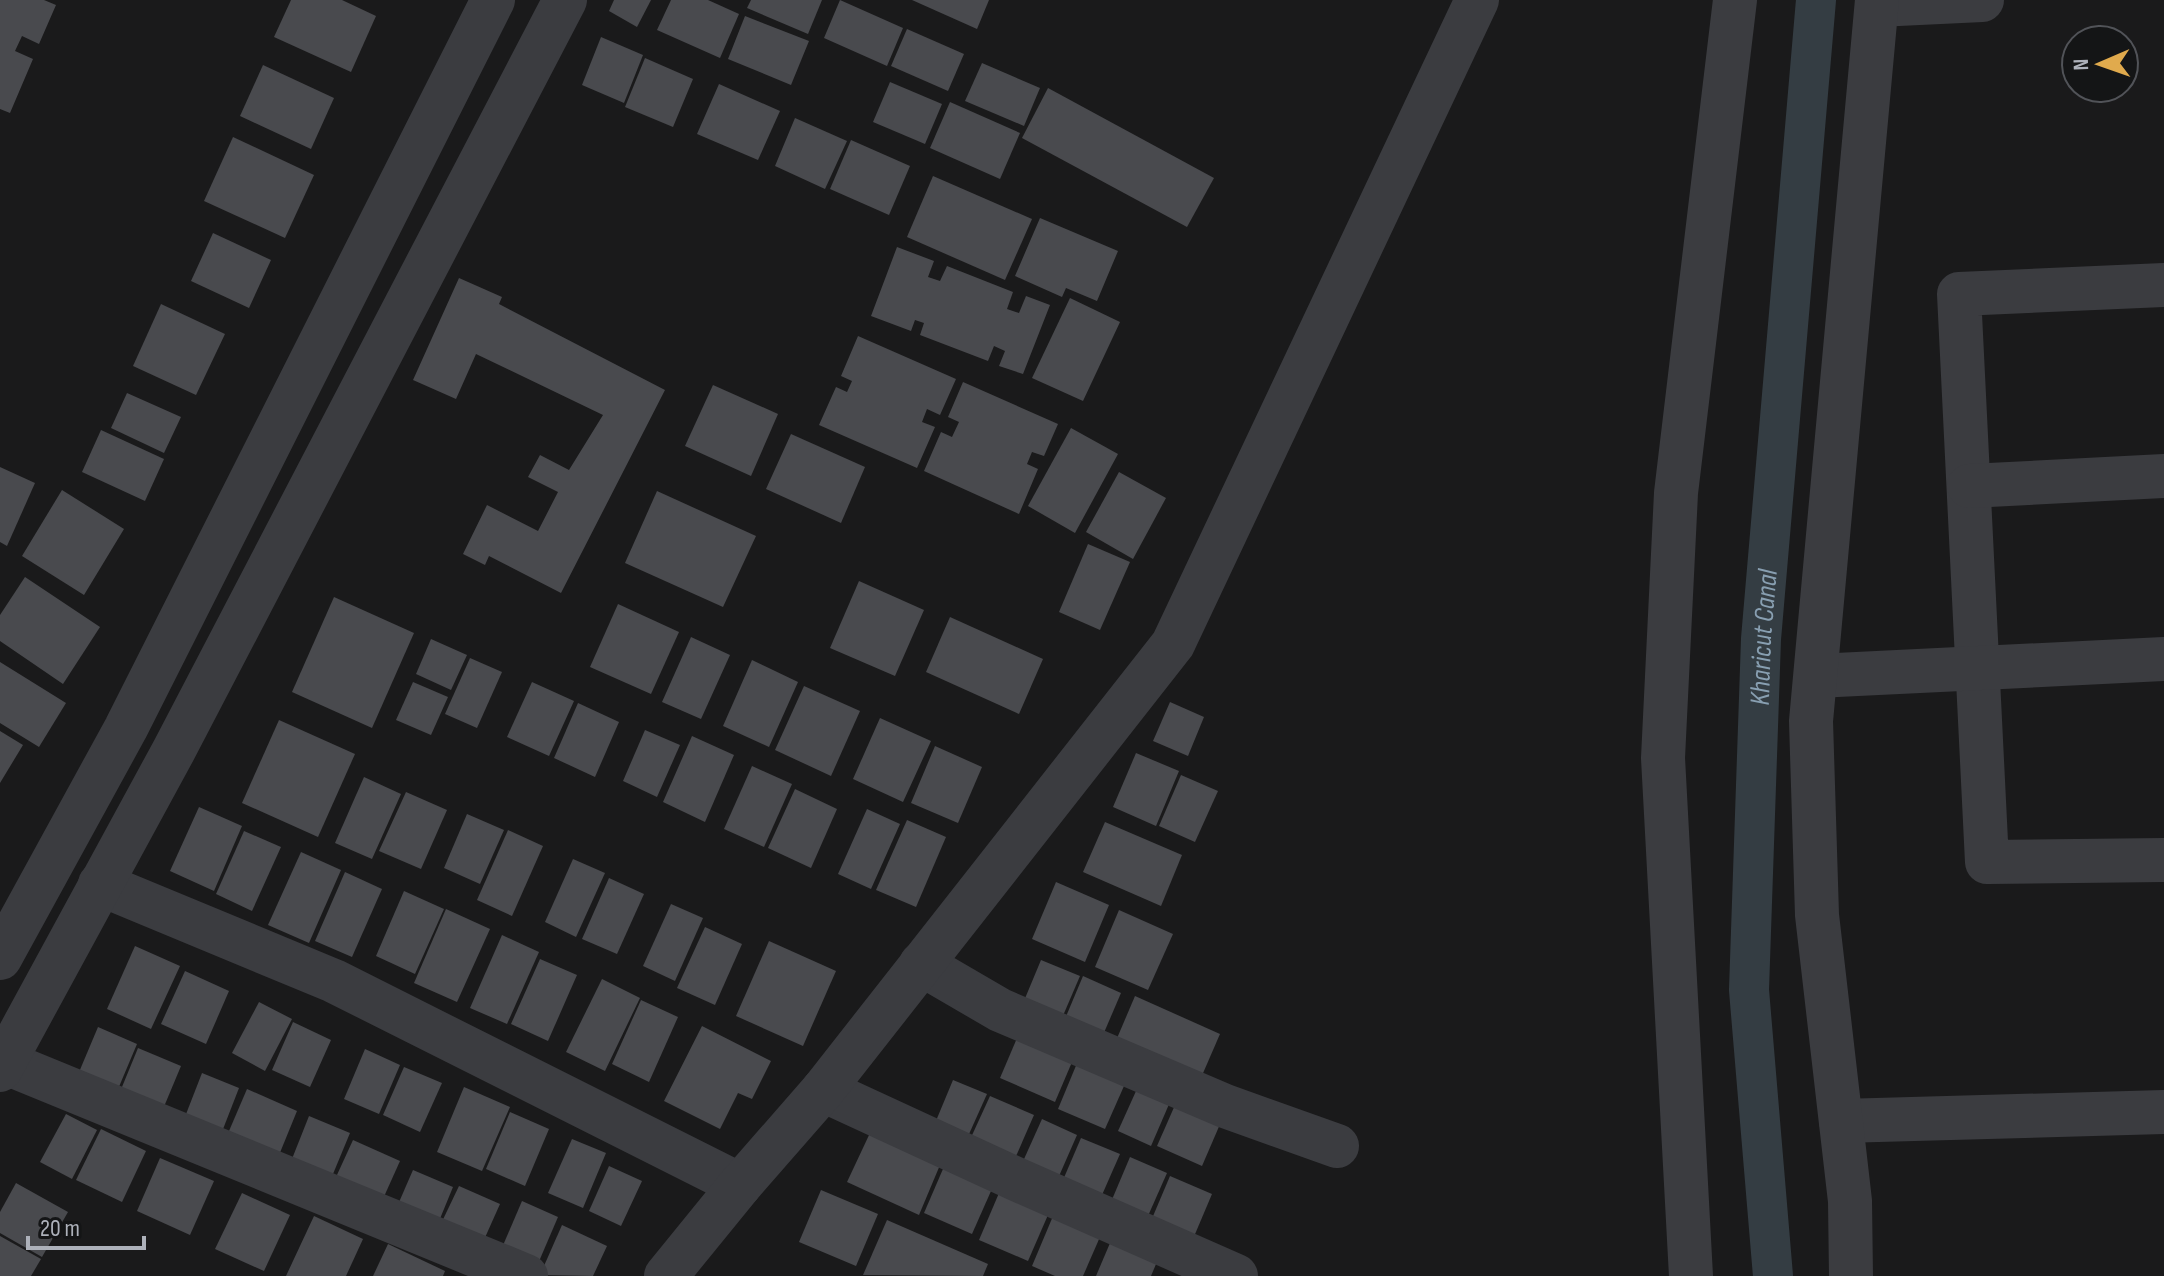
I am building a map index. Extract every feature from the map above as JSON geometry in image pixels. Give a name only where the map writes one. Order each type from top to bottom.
[{"type":"street","points":[[0,958],[126,728],[493,0]]},
{"type":"street","points":[[526,1276],[2,1066],[174,750],[565,0]]},
{"type":"street","points":[[666,1276],[823,1090],[1173,644],[1477,0]]},
{"type":"street","points":[[1691,1276],[1663,758],[1676,493],[1735,0]]},
{"type":"street","points":[[1851,1276],[1850,1201],[1817,915],[1811,721],[1877,2],[1982,0]]},
{"type":"street","points":[[2164,285],[1959,294],[1987,862],[2164,860]]},
{"type":"street","points":[[1969,486],[2164,476]]},
{"type":"street","points":[[1816,676],[2164,659]]},
{"type":"street","points":[[100,884],[334,981],[740,1185]]},
{"type":"street","points":[[921,964],[1000,1010],[1225,1106],[1337,1146]]},
{"type":"street","points":[[823,1090],[1236,1276]]},
{"type":"street","points":[[1841,1121],[2164,1112]]},
{"type":"building","points":[[0,0],[44,0],[56,5],[39,44],[22,36],[15,51],[33,59],[10,113],[0,109]]},
{"type":"building","points":[[291,0],[342,0],[376,16],[351,72],[274,37]]},
{"type":"building","points":[[614,0],[651,0],[637,27],[609,11]]},
{"type":"building","points":[[671,0],[708,0],[739,14],[720,58],[657,30]]},
{"type":"building","points":[[751,0],[822,0],[808,34],[747,8]]},
{"type":"building","points":[[840,0],[903,28],[887,66],[824,38]]},
{"type":"building","points":[[912,0],[989,0],[977,29]]},
{"type":"building","points":[[745,16],[809,41],[791,85],[728,59]]},
{"type":"building","points":[[907,29],[964,54],[948,91],[891,66]]},
{"type":"building","points":[[601,37],[643,55],[624,103],[582,85]]},
{"type":"building","points":[[645,58],[693,79],[673,127],[625,107]]},
{"type":"building","points":[[982,63],[1040,88],[1024,126],[965,101]]},
{"type":"building","points":[[263,65],[334,98],[311,149],[240,116]]},
{"type":"building","points":[[890,82],[942,104],[925,144],[873,122]]},
{"type":"building","points":[[719,84],[780,111],[758,160],[697,134]]},
{"type":"building","points":[[1048,88],[1214,178],[1187,227],[1022,138]]},
{"type":"building","points":[[950,102],[1020,133],[1000,179],[930,148]]},
{"type":"building","points":[[795,118],[847,141],[825,189],[775,166]]},
{"type":"building","points":[[233,137],[314,175],[285,238],[204,201]]},
{"type":"building","points":[[851,140],[910,166],[889,215],[830,189]]},
{"type":"building","points":[[933,176],[1032,219],[1005,280],[907,237]]},
{"type":"building","points":[[1040,218],[1118,251],[1097,301],[1066,288],[1062,297],[1015,276]]},
{"type":"building","points":[[213,233],[271,260],[249,308],[191,281]]},
{"type":"building","points":[[897,247],[934,261],[928,277],[940,281],[947,266],[1013,292],[1007,309],[1019,313],[1026,296],[1050,305],[1023,374],[999,366],[1005,351],[994,346],[988,361],[920,335],[924,323],[915,320],[911,331],[871,316]]},
{"type":"building","points":[[459,278],[502,297],[499,304],[665,390],[561,593],[489,556],[485,565],[463,554],[487,505],[538,531],[558,492],[528,477],[540,455],[569,470],[603,415],[476,354],[456,399],[413,380]]},
{"type":"building","points":[[1070,298],[1120,322],[1083,401],[1032,378]]},
{"type":"building","points":[[161,304],[225,334],[196,395],[133,366]]},
{"type":"building","points":[[858,336],[956,379],[940,415],[927,409],[922,422],[935,427],[917,468],[819,425],[836,387],[847,392],[852,381],[841,376]]},
{"type":"building","points":[[963,382],[1058,424],[1044,456],[1032,452],[1027,464],[1038,469],[1019,514],[924,471],[941,432],[952,437],[959,422],[948,417]]},
{"type":"building","points":[[713,385],[778,414],[751,476],[685,446]]},
{"type":"building","points":[[127,393],[181,417],[164,453],[111,428]]},
{"type":"building","points":[[1071,428],[1118,454],[1075,533],[1028,506]]},
{"type":"building","points":[[101,430],[164,459],[145,501],[82,472]]},
{"type":"building","points":[[791,434],[865,467],[841,523],[766,489]]},
{"type":"building","points":[[0,467],[35,483],[7,546],[0,542]]},
{"type":"building","points":[[1119,472],[1166,498],[1133,559],[1086,532]]},
{"type":"building","points":[[62,490],[124,529],[84,595],[22,556]]},
{"type":"building","points":[[657,491],[756,536],[723,607],[625,563]]},
{"type":"building","points":[[1088,544],[1130,562],[1100,630],[1059,612]]},
{"type":"building","points":[[25,577],[100,627],[63,684],[0,641],[0,615]]},
{"type":"building","points":[[859,581],[924,610],[895,676],[830,648]]},
{"type":"building","points":[[334,597],[414,633],[372,728],[292,692]]},
{"type":"building","points":[[618,604],[679,632],[651,694],[590,667]]},
{"type":"building","points":[[950,617],[1043,659],[1019,714],[926,672]]},
{"type":"building","points":[[691,637],[730,655],[701,719],[662,702]]},
{"type":"building","points":[[431,639],[467,655],[451,690],[416,674]]},
{"type":"building","points":[[470,658],[502,672],[477,728],[445,714]]},
{"type":"building","points":[[752,660],[798,682],[769,747],[723,726]]},
{"type":"building","points":[[0,662],[66,703],[39,747],[0,723]]},
{"type":"building","points":[[413,682],[448,697],[431,735],[396,720]]},
{"type":"building","points":[[532,682],[574,701],[549,756],[507,737]]},
{"type":"building","points":[[804,686],[860,711],[831,776],[775,750]]},
{"type":"building","points":[[1170,702],[1204,717],[1188,756],[1153,741]]},
{"type":"building","points":[[578,703],[619,722],[595,777],[554,758]]},
{"type":"building","points":[[880,718],[931,741],[903,802],[853,779]]},
{"type":"building","points":[[279,720],[355,754],[318,837],[242,803]]},
{"type":"building","points":[[645,730],[680,745],[657,797],[623,781]]},
{"type":"building","points":[[0,731],[23,745],[0,783]]},
{"type":"building","points":[[692,736],[734,755],[705,822],[663,802]]},
{"type":"building","points":[[935,746],[982,767],[958,823],[911,803]]},
{"type":"building","points":[[1136,753],[1179,771],[1156,826],[1113,807]]},
{"type":"building","points":[[752,766],[792,784],[764,847],[724,829]]},
{"type":"building","points":[[1181,775],[1218,791],[1195,842],[1159,826]]},
{"type":"building","points":[[364,777],[401,794],[372,859],[335,843]]},
{"type":"building","points":[[795,789],[837,809],[811,868],[768,848]]},
{"type":"building","points":[[406,792],[447,810],[421,869],[379,851]]},
{"type":"building","points":[[199,807],[242,826],[214,891],[170,871]]},
{"type":"building","points":[[867,809],[900,824],[871,889],[838,874]]},
{"type":"building","points":[[467,814],[504,830],[480,884],[444,868]]},
{"type":"building","points":[[907,820],[946,837],[916,907],[876,890]]},
{"type":"building","points":[[1105,822],[1182,855],[1161,906],[1083,872]]},
{"type":"building","points":[[508,830],[543,846],[512,916],[477,900]]},
{"type":"building","points":[[244,831],[281,847],[252,911],[216,894]]},
{"type":"building","points":[[301,852],[341,870],[309,943],[268,925]]},
{"type":"building","points":[[573,859],[605,873],[576,937],[545,922]]},
{"type":"building","points":[[345,872],[382,889],[352,957],[315,941]]},
{"type":"building","points":[[609,878],[644,894],[617,954],[582,939]]},
{"type":"building","points":[[1056,882],[1109,905],[1085,962],[1032,939]]},
{"type":"building","points":[[404,891],[444,909],[415,974],[376,956]]},
{"type":"building","points":[[671,904],[703,918],[675,981],[643,966]]},
{"type":"building","points":[[446,909],[490,929],[457,1002],[414,983]]},
{"type":"building","points":[[1119,910],[1173,934],[1148,990],[1095,967]]},
{"type":"building","points":[[705,927],[742,944],[715,1005],[677,988]]},
{"type":"building","points":[[502,935],[539,952],[507,1024],[470,1008]]},
{"type":"building","points":[[769,941],[836,971],[803,1046],[736,1016]]},
{"type":"building","points":[[135,946],[180,966],[151,1029],[107,1009]]},
{"type":"building","points":[[540,959],[577,975],[548,1041],[511,1024]]},
{"type":"building","points":[[1041,960],[1080,976],[1059,1025],[1021,1008]]},
{"type":"building","points":[[185,971],[229,991],[206,1044],[161,1024]]},
{"type":"building","points":[[1083,976],[1121,993],[1100,1042],[1062,1026]]},
{"type":"building","points":[[602,979],[640,998],[605,1071],[566,1052]]},
{"type":"building","points":[[1135,996],[1220,1034],[1197,1087],[1112,1050]]},
{"type":"building","points":[[641,1000],[678,1017],[649,1082],[612,1064]]},
{"type":"building","points":[[259,1002],[292,1019],[265,1071],[232,1053]]},
{"type":"building","points":[[293,1022],[331,1040],[310,1087],[272,1070]]},
{"type":"building","points":[[702,1026],[771,1061],[752,1099],[738,1093],[720,1129],[664,1101]]},
{"type":"building","points":[[98,1027],[137,1044],[113,1101],[74,1084]]},
{"type":"building","points":[[1020,1031],[1075,1055],[1055,1102],[1000,1078]]},
{"type":"building","points":[[138,1048],[181,1066],[158,1121],[115,1104]]},
{"type":"building","points":[[365,1049],[400,1065],[379,1114],[344,1099]]},
{"type":"building","points":[[1080,1056],[1128,1077],[1105,1129],[1058,1109]]},
{"type":"building","points":[[404,1067],[442,1083],[420,1132],[383,1115]]},
{"type":"building","points":[[202,1073],[239,1088],[218,1142],[181,1127]]},
{"type":"building","points":[[953,1080],[987,1094],[965,1143],[933,1128]]},
{"type":"building","points":[[1141,1080],[1173,1095],[1151,1146],[1118,1131]]},
{"type":"building","points":[[464,1087],[510,1107],[482,1171],[437,1152]]},
{"type":"building","points":[[247,1089],[297,1111],[277,1160],[226,1138]]},
{"type":"building","points":[[990,1096],[1034,1115],[1013,1163],[968,1144]]},
{"type":"building","points":[[1179,1096],[1224,1115],[1202,1166],[1157,1146]]},
{"type":"building","points":[[510,1112],[549,1129],[525,1186],[486,1169]]},
{"type":"building","points":[[66,1114],[97,1130],[72,1179],[40,1162]]},
{"type":"building","points":[[309,1116],[350,1133],[328,1186],[288,1169]]},
{"type":"building","points":[[1042,1119],[1077,1135],[1056,1183],[1020,1168]]},
{"type":"building","points":[[101,1129],[146,1151],[122,1202],[76,1180]]},
{"type":"building","points":[[870,1133],[940,1165],[919,1215],[847,1182]]},
{"type":"building","points":[[1081,1138],[1120,1154],[1098,1204],[1060,1187]]},
{"type":"building","points":[[572,1139],[606,1153],[583,1208],[548,1193]]},
{"type":"building","points":[[353,1140],[400,1161],[378,1210],[331,1188]]},
{"type":"building","points":[[1130,1157],[1167,1173],[1144,1225],[1108,1209]]},
{"type":"building","points":[[160,1158],[214,1181],[190,1235],[137,1211]]},
{"type":"building","points":[[946,1162],[995,1182],[972,1234],[924,1213]]},
{"type":"building","points":[[609,1166],[642,1181],[621,1226],[589,1211]]},
{"type":"building","points":[[413,1170],[453,1187],[437,1226],[396,1209]]},
{"type":"building","points":[[1170,1176],[1212,1194],[1190,1246],[1148,1228]]},
{"type":"building","points":[[16,1183],[68,1212],[42,1257],[0,1233],[0,1212]]},
{"type":"building","points":[[459,1186],[500,1204],[479,1251],[437,1232]]},
{"type":"building","points":[[1002,1186],[1051,1208],[1028,1261],[979,1240]]},
{"type":"building","points":[[821,1190],[878,1214],[856,1266],[799,1242]]},
{"type":"building","points":[[242,1193],[290,1215],[264,1271],[215,1249]]},
{"type":"building","points":[[522,1201],[558,1217],[534,1273],[498,1257]]},
{"type":"building","points":[[1056,1209],[1103,1230],[1083,1276],[1055,1276],[1032,1266]]},
{"type":"building","points":[[314,1216],[363,1239],[346,1276],[286,1276]]},
{"type":"building","points":[[887,1220],[988,1264],[983,1276],[863,1275]]},
{"type":"building","points":[[562,1225],[607,1246],[593,1276],[540,1275]]},
{"type":"building","points":[[0,1236],[41,1259],[31,1276],[0,1276]]},
{"type":"building","points":[[1113,1236],[1159,1257],[1151,1276],[1096,1276]]},
{"type":"building","points":[[388,1244],[445,1271],[443,1276],[373,1276]]},
{"type":"waterway","name":"Kharicut Canal","points":[[1773,1276],[1749,990],[1761,639],[1816,0]]}]
